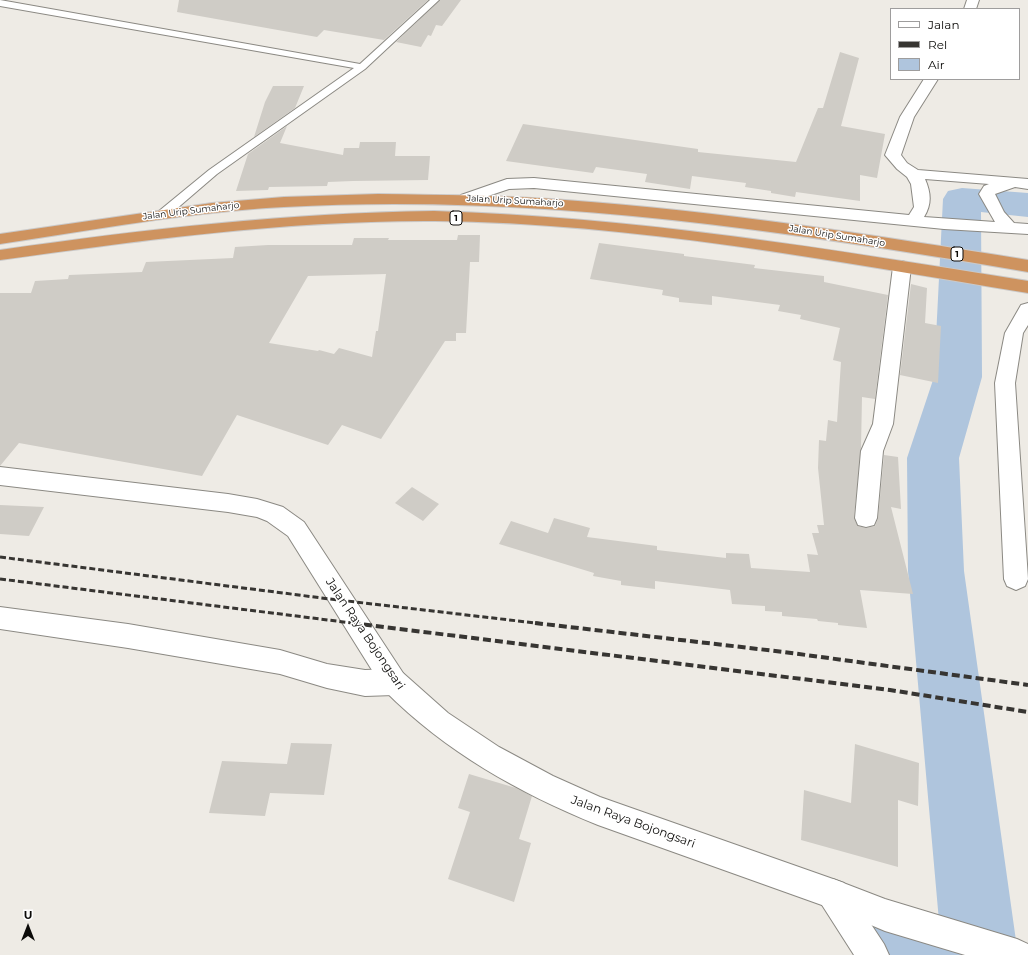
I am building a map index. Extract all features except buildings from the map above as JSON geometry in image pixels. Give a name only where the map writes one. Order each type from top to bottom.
[{"type":"highway","name":"Jalan Urip Sumaharjo","points":[[0,239],[163,214],[285,202],[467,198],[535,201],[638,210],[762,225],[1021,264]]},
{"type":"highway","name":"Jalan Urip Sumaharjo","points":[[0,255],[118,238],[283,221],[384,217],[496,218],[683,233],[1024,286]]},
{"type":"street","points":[[930,80],[907,117],[900,132],[893,155],[902,166],[914,174],[1022,184]]},
{"type":"street","points":[[914,174],[919,184],[922,197],[922,207],[914,220]]},
{"type":"street","points":[[467,198],[506,184],[534,183],[944,224],[1002,223],[1028,229]]},
{"type":"street","points":[[1002,223],[987,194],[990,189],[1022,184]]},
{"type":"street","points":[[866,518],[872,451],[883,424],[906,268]]},
{"type":"street","points":[[1016,579],[1005,384],[1014,333],[1028,309]]},
{"type":"street","name":"Jalan Raya Bojongsari","points":[[0,476],[228,503],[257,508],[275,514],[296,529],[394,682],[414,703],[446,729],[515,770],[566,797],[598,811],[833,894],[885,915],[1017,955]]},
{"type":"street","points":[[0,618],[128,636],[280,662],[327,676],[365,683],[394,682]]},
{"type":"street","points":[[833,894],[873,955]]},
{"type":"lane","points":[[163,214],[213,172],[362,67],[435,0]]},
{"type":"lane","points":[[0,3],[362,67]]},
{"type":"water","points":[[833,894],[1017,955],[873,955]]},
{"type":"waterway","points":[[980,955],[936,571],[933,458],[958,377],[962,199],[1028,205]]},
{"type":"railway","points":[[0,557],[330,599],[544,624]]},
{"type":"railway","points":[[0,579],[352,623]]},
{"type":"railway","points":[[352,623],[890,690],[1028,712]]},
{"type":"railway","points":[[352,623],[360,624]]},
{"type":"railway","points":[[535,623],[784,652],[1028,685]]}]
